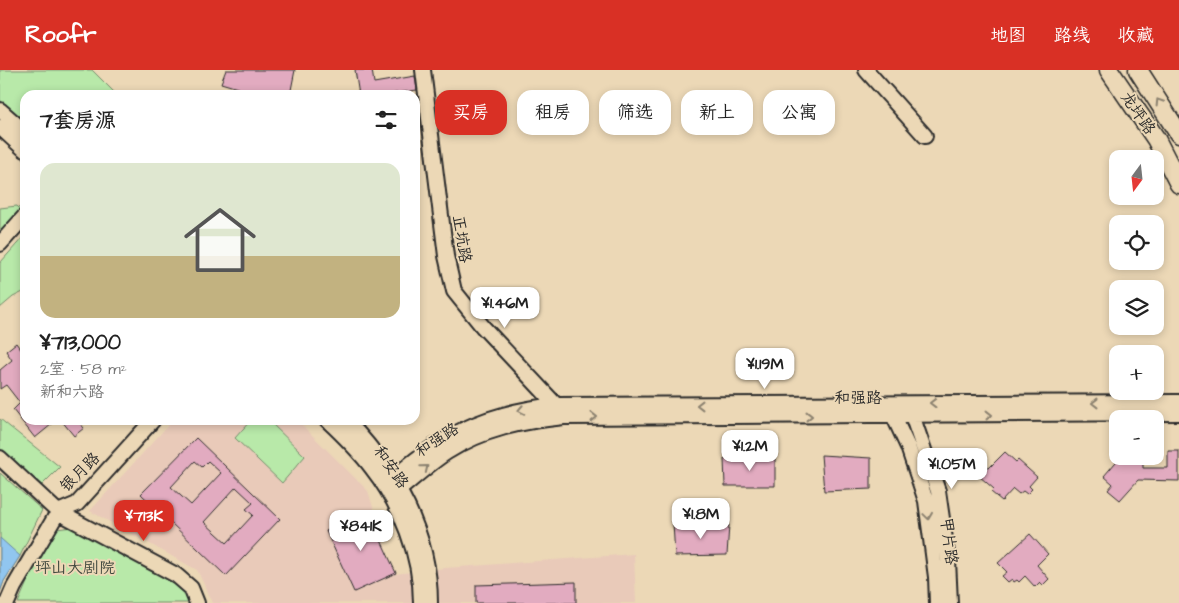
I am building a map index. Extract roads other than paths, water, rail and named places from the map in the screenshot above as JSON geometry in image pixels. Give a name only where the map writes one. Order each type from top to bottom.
[{"type":"main road","name":"龙坪路","points":[[1108,70],[1156,139],[1179,184]]},
{"type":"main road","name":"龙坪路","points":[[1138,70],[1179,134]]},
{"type":"street","name":"正坑路","points":[[423,70],[446,256],[454,291],[483,327],[556,405]]},
{"type":"street","points":[[866,70],[925,136]]},
{"type":"street","points":[[0,110],[20,128]]},
{"type":"street","points":[[0,127],[20,145]]},
{"type":"street","points":[[0,244],[20,222]]},
{"type":"street","name":"和强路","points":[[392,485],[462,443],[482,434],[533,420],[564,417],[1179,402]]},
{"type":"street","name":"和强路","points":[[392,485],[418,456],[464,429],[488,418],[511,412],[556,405],[894,409],[912,415],[1179,413]]},
{"type":"street","name":"甲片路","points":[[894,409],[926,501],[936,577],[937,603]]},
{"type":"street","name":"甲片路","points":[[912,415],[938,491],[948,560],[950,603]]},
{"type":"street","name":"银月路","points":[[6,603],[58,512],[77,504],[149,425]]},
{"type":"street","name":"和安路","points":[[333,425],[368,454]]},
{"type":"street","name":"和安路","points":[[349,425],[368,454],[392,485],[414,523],[425,554],[429,574],[430,603]]},
{"type":"street","points":[[0,458],[58,512],[176,575],[190,588],[197,603]]},
{"type":"street","name":"和安路","points":[[392,485],[396,505],[412,547],[421,589],[421,603]]},
{"type":"water","points":[[0,538],[20,556],[4,581],[0,592]]},
{"type":"park label","name":"坪山大剧院","points":[[75,568]]}]
